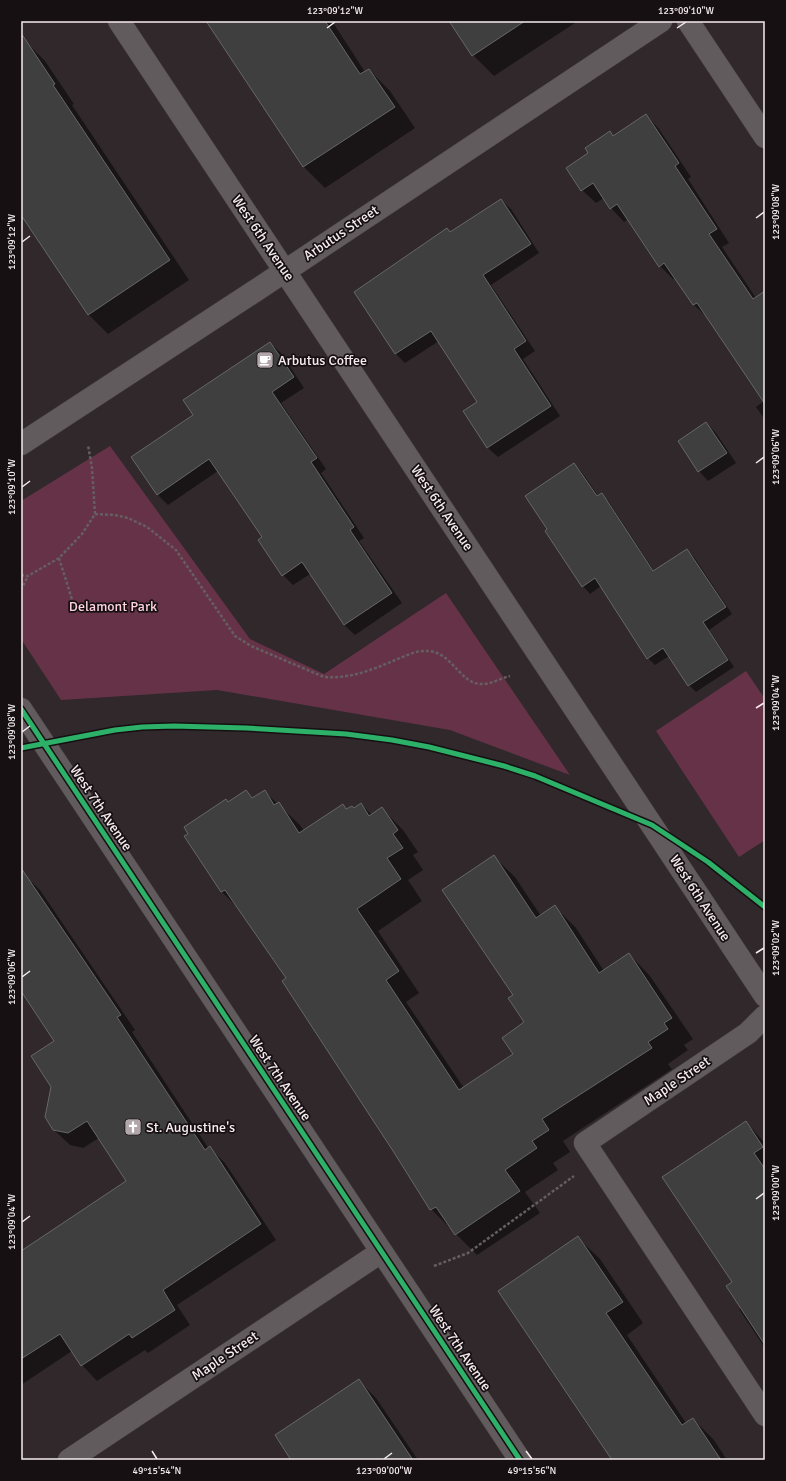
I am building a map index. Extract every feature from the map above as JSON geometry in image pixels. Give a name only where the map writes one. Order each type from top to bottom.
[{"type":"street","name":"West 6th Avenue","points":[[119,21],[765,996]]},
{"type":"street","name":"Arbutus Street","points":[[21,444],[661,21]]},
{"type":"street","points":[[688,21],[765,137]]},
{"type":"street","name":"West 7th Avenue","points":[[21,709],[520,1460]]},
{"type":"street","name":"Maple Street","points":[[596,1161],[585,1143],[748,1033],[765,1016]]},
{"type":"street","points":[[596,1161],[765,1414]]},
{"type":"street","name":"Maple Street","points":[[69,1460],[382,1252]]},
{"type":"path","points":[[21,590],[28,576],[59,558],[82,534],[95,514],[92,468],[88,446]]},
{"type":"path","points":[[95,514],[115,515],[128,518],[147,528],[176,550],[235,636],[250,646],[324,676],[335,678],[358,674],[414,653],[424,651],[438,654],[446,658],[466,678],[476,683],[486,684],[510,676]]},
{"type":"path","points":[[59,558],[75,609]]},
{"type":"path","points":[[21,575],[28,576]]},
{"type":"path","points":[[434,1266],[468,1253],[596,1161]]},
{"type":"green space","name":"Delamont Park","points":[[110,446],[250,639],[324,674],[446,593],[570,775],[450,730],[217,690],[61,700],[21,639],[21,501]]},
{"type":"green space","points":[[746,671],[765,699],[765,840],[739,857],[656,731]]},
{"type":"building","points":[[206,21],[325,21],[360,74],[369,69],[395,107],[303,167]]},
{"type":"building","points":[[449,21],[525,21],[472,56]]},
{"type":"building","points":[[21,33],[55,84],[53,85],[170,260],[88,315],[21,215]]},
{"type":"building","points":[[646,114],[679,163],[675,166],[717,229],[709,234],[753,299],[765,291],[765,404],[697,303],[693,305],[664,263],[659,267],[617,204],[610,209],[593,183],[581,191],[566,168],[588,153],[585,148],[610,131],[613,136]]},
{"type":"building","points":[[501,199],[531,244],[483,275],[526,341],[514,349],[551,406],[487,448],[463,411],[477,402],[431,331],[395,354],[354,292],[447,228],[450,232]]},
{"type":"building","points":[[270,342],[294,377],[272,392],[317,458],[311,462],[354,527],[350,530],[392,593],[344,625],[302,562],[282,576],[258,540],[262,537],[209,459],[157,495],[131,457],[193,415],[183,400]]},
{"type":"building","points":[[706,422],[727,453],[698,472],[678,441]]},
{"type":"building","points":[[574,463],[597,496],[602,493],[653,571],[687,549],[726,607],[703,622],[728,660],[688,686],[663,648],[647,659],[595,578],[582,587],[545,531],[547,529],[525,496]]},
{"type":"building","points":[[246,790],[252,798],[265,790],[274,805],[279,802],[299,833],[343,804],[346,809],[352,806],[354,808],[361,803],[369,816],[382,807],[398,830],[393,834],[403,848],[387,858],[401,879],[357,909],[399,971],[386,980],[459,1090],[513,1054],[502,1038],[524,1022],[508,998],[513,995],[442,890],[494,855],[536,918],[555,905],[599,973],[629,953],[672,1018],[664,1023],[668,1029],[648,1042],[652,1048],[542,1119],[549,1130],[532,1141],[537,1148],[505,1170],[520,1191],[455,1235],[436,1207],[430,1210],[282,981],[286,978],[225,890],[221,892],[184,836],[188,834],[184,827],[226,799],[228,802]]},
{"type":"building","points":[[21,868],[121,1015],[117,1017],[205,1150],[210,1146],[261,1224],[163,1290],[175,1310],[132,1338],[129,1334],[81,1366],[60,1334],[21,1359],[21,1251],[126,1181],[87,1121],[68,1133],[53,1130],[45,1117],[51,1087],[31,1056],[54,1041],[21,991]]},
{"type":"building","points":[[746,1121],[763,1147],[754,1153],[765,1169],[765,1345],[726,1286],[732,1282],[662,1177]]},
{"type":"building","points":[[578,1236],[623,1302],[606,1313],[682,1425],[693,1418],[721,1460],[612,1460],[498,1291]]},
{"type":"building","points":[[359,1379],[413,1460],[291,1460],[275,1435]]},
{"type":"cycle path","points":[[21,709],[520,1460]]},
{"type":"cycle path","points":[[21,748],[115,730],[174,726],[246,728],[346,734],[429,747],[504,766],[535,776],[652,825],[708,862],[765,907]]},
{"type":"place","name":"Arbutus Coffee","points":[[265,360]]},
{"type":"place","name":"St. Augustine's","points":[[133,1127]]}]
